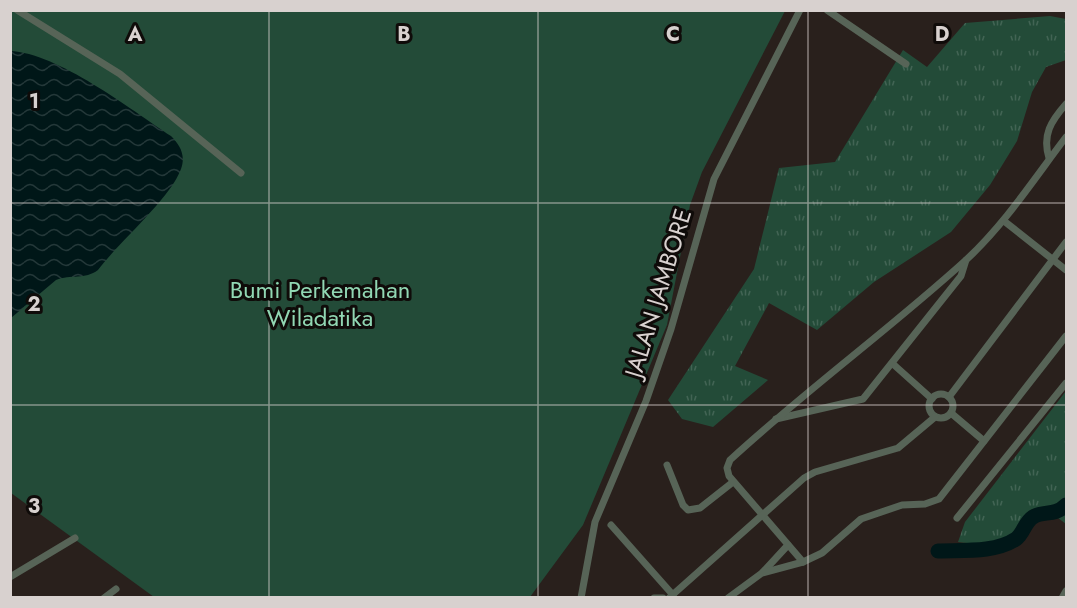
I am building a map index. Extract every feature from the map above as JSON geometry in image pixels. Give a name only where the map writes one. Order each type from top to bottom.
[{"type":"street","points":[[17,10],[120,74],[241,173]]},
{"type":"street","name":"JALAN JAMBORE","points":[[581,597],[595,522],[646,401],[671,329],[714,179],[800,10]]},
{"type":"street","points":[[827,10],[906,64]]},
{"type":"street","points":[[1050,158],[1046,148],[1048,129],[1066,104]]},
{"type":"street","points":[[803,561],[733,482],[727,471],[730,460],[774,420],[966,260],[1004,221],[1066,137]]},
{"type":"street","points":[[1004,221],[1066,270]]},
{"type":"street","points":[[949,397],[1066,242]]},
{"type":"street","points":[[774,420],[863,399],[961,276],[966,260]]},
{"type":"street","points":[[762,573],[822,553],[861,519],[902,505],[925,504],[939,499],[1066,336]]},
{"type":"street","points":[[893,364],[932,399]]},
{"type":"street","points":[[957,518],[1066,384]]},
{"type":"street","points":[[939,395],[949,397],[953,404],[951,413],[941,418],[935,417],[929,408],[932,399],[939,395]]},
{"type":"street","points":[[951,413],[984,441]]},
{"type":"street","points":[[611,525],[671,596],[761,514],[815,472],[898,448],[935,417]]},
{"type":"street","points":[[667,465],[682,505],[688,510],[700,508],[733,482]]},
{"type":"street","points":[[10,577],[75,538]]},
{"type":"street","points":[[728,597],[762,573],[788,545]]},
{"type":"street","points":[[104,597],[116,589]]},
{"type":"street","points":[[1062,597],[1066,591]]},
{"type":"street","points":[[654,597],[663,597]]},
{"type":"green space","name":"Bumi Perkemahan Wiladatika","points":[[11,11],[785,11],[702,172],[690,205],[667,325],[583,525],[530,597],[154,597],[11,493]]},
{"type":"green space","points":[[1050,16],[1066,19],[1066,60],[1046,67],[1032,92],[1017,141],[990,185],[951,232],[874,282],[817,330],[769,303],[735,366],[768,380],[713,427],[682,419],[668,400],[754,269],[779,168],[835,162],[903,50],[927,67],[965,23]]},
{"type":"green space","points":[[1066,391],[1066,524],[1049,511],[994,546],[958,542],[965,522]]},
{"type":"water","points":[[10,51],[50,61],[93,84],[171,136],[179,147],[183,159],[181,169],[166,194],[98,270],[88,275],[56,280],[11,318]]},
{"type":"waterway","points":[[938,551],[998,547],[1019,537],[1033,517],[1057,511],[1066,505]]}]
